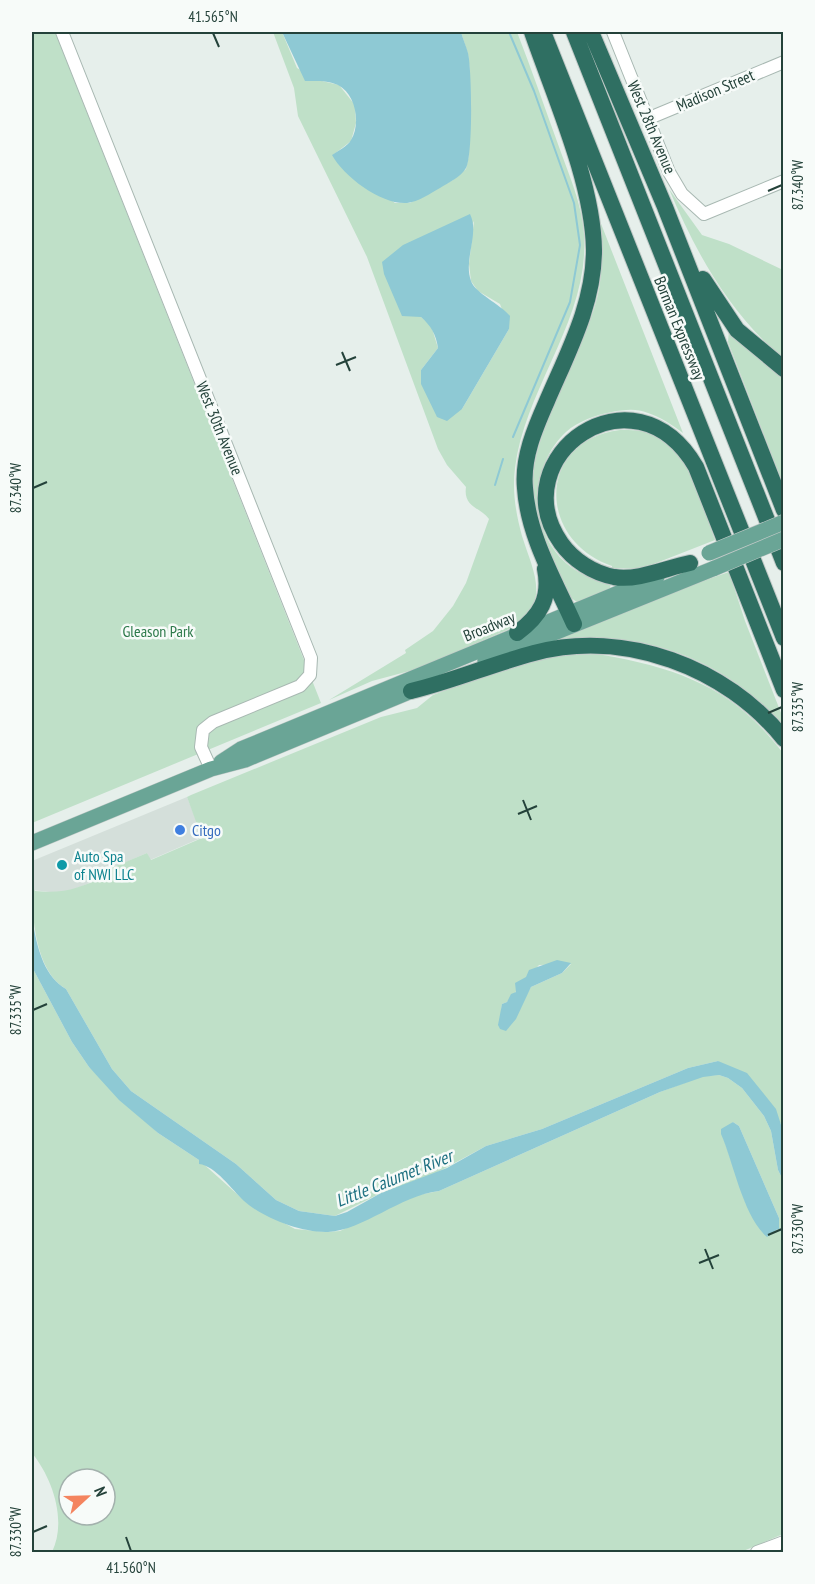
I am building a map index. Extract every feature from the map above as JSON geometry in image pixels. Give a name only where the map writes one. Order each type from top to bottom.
[{"type":"highway","points":[[532,32],[584,187],[592,219],[594,251],[591,289],[584,314],[536,425],[527,458],[524,486],[532,526],[572,619]]},
{"type":"highway","name":"Borman Expressway","points":[[543,32],[783,638]]},
{"type":"highway","name":"Borman Expressway","points":[[574,32],[783,563]]},
{"type":"highway","points":[[591,32],[665,207],[783,510]]},
{"type":"highway","points":[[665,207],[710,293],[737,330],[783,369]]},
{"type":"highway","points":[[690,563],[636,577],[615,577],[581,563],[566,549],[550,522],[547,512],[547,490],[551,469],[573,438],[592,427],[632,420],[653,425],[671,436],[686,450],[696,467],[783,690]]},
{"type":"highway","points":[[517,633],[531,622],[544,604],[546,572],[539,545]]},
{"type":"highway","points":[[411,691],[555,649],[599,646],[633,650],[675,661],[714,678],[746,699],[783,739]]},
{"type":"main road","name":"Broadway","points":[[32,843],[211,769],[245,760],[411,691],[690,563],[712,561],[783,522]]},
{"type":"main road","name":"Broadway","points":[[211,769],[241,749],[517,633],[572,619],[712,561],[783,539]]},
{"type":"street","name":"West 30th Avenue","points":[[62,32],[311,658],[310,675],[300,686],[213,722],[203,730],[201,747],[211,769]]},
{"type":"street","name":"West 28th Avenue","points":[[613,32],[669,172],[682,194],[704,214],[783,181]]},
{"type":"street","name":"Madison Street","points":[[647,119],[783,62]]},
{"type":"street","points":[[758,1552],[783,1542]]},
{"type":"shaded area","points":[[187,797],[203,837],[150,860],[147,853],[105,871],[106,876],[73,890],[58,893],[33,890],[32,861]]},
{"type":"green space","name":"Gleason Park","points":[[32,32],[55,32],[321,703],[32,823]]},
{"type":"green space","points":[[273,32],[282,32],[297,68],[322,81],[339,85],[355,105],[356,123],[351,141],[333,155],[395,203],[410,203],[453,180],[466,169],[469,155],[470,72],[468,54],[461,32],[517,32],[575,190],[584,234],[583,265],[577,295],[531,409],[521,438],[515,468],[516,511],[535,576],[535,599],[530,610],[507,630],[417,669],[372,681],[329,700],[406,653],[405,650],[433,631],[453,606],[466,583],[489,519],[467,499],[466,487],[447,465],[438,449],[367,257],[298,116],[294,88]],"holes":[[[474,221],[469,264],[471,281],[478,291],[500,304],[509,329],[462,409],[421,370],[438,348],[431,325],[421,317]]]},
{"type":"green space","points":[[669,189],[702,235],[729,244],[783,270],[783,358],[746,322],[730,302],[703,259]]},
{"type":"green space","points":[[598,216],[683,433],[653,415],[639,410],[625,410],[600,415],[582,422],[566,432],[554,446],[545,462],[538,498],[545,533],[554,549],[571,567],[592,578],[611,580],[610,589],[577,602],[571,598],[543,533],[533,492],[534,470],[539,445],[548,420],[582,342],[598,294],[601,265]]},
{"type":"green space","points":[[729,330],[783,379],[783,484],[728,342]]},
{"type":"green space","points":[[620,430],[652,434],[676,453],[693,480],[715,540],[641,569],[614,568],[612,572],[612,566],[587,553],[570,535],[559,514],[556,492],[561,471],[573,452],[593,438]]},
{"type":"green space","points":[[729,572],[745,621],[783,718],[783,727],[737,684],[710,667],[681,654],[650,645],[619,640],[587,639],[556,643],[555,640],[670,592]]},
{"type":"green space","points":[[566,654],[598,654],[657,667],[704,685],[725,697],[745,712],[783,753],[783,1131],[782,1125],[718,1061],[688,1068],[542,1129],[486,1146],[427,1178],[381,1193],[335,1216],[299,1211],[276,1200],[236,1164],[131,1091],[112,1069],[66,989],[48,970],[37,942],[32,886],[35,891],[55,892],[72,889],[106,876],[104,871],[147,853],[151,860],[202,838],[187,797],[381,717],[417,708],[433,695],[515,664]],"holes":[[[571,964],[562,973],[531,987],[511,1023],[501,1013],[502,1004],[507,1002],[539,965]]]},
{"type":"green space","points":[[32,967],[72,1042],[89,1067],[158,1133],[199,1160],[247,1203],[295,1229],[340,1231],[413,1196],[439,1191],[660,1092],[703,1076],[719,1075],[728,1078],[742,1088],[764,1116],[771,1131],[778,1170],[783,1180],[783,1534],[741,1552],[52,1552],[58,1527],[117,1527],[117,1467],[57,1467],[57,1510],[52,1488],[40,1463],[32,1453]],"holes":[[[733,1122],[739,1126],[779,1218],[779,1228],[772,1234],[746,1204],[722,1134]]]},
{"type":"water","points":[[282,32],[461,32],[468,53],[471,94],[470,147],[464,171],[429,195],[407,203],[386,199],[354,180],[332,155],[348,144],[354,133],[356,118],[353,102],[344,89],[334,83],[305,81]]},
{"type":"water","points":[[470,214],[473,222],[469,264],[471,281],[477,290],[510,316],[509,329],[462,409],[447,421],[437,417],[421,384],[421,370],[438,348],[434,334],[421,317],[402,316],[384,274],[382,262],[403,245]]},
{"type":"water","points":[[32,906],[34,929],[40,954],[48,970],[53,978],[66,989],[112,1069],[131,1091],[236,1164],[276,1200],[299,1211],[335,1216],[347,1212],[381,1193],[447,1168],[486,1146],[542,1129],[688,1068],[718,1061],[747,1073],[776,1109],[783,1131],[783,1180],[778,1170],[771,1131],[764,1116],[742,1088],[728,1078],[719,1075],[703,1077],[660,1092],[439,1191],[410,1199],[341,1230],[318,1232],[272,1219],[244,1201],[212,1169],[199,1164],[199,1160],[158,1133],[119,1100],[89,1067],[72,1042],[32,967]]},
{"type":"water","points":[[557,960],[571,963],[562,973],[531,987],[516,1019],[506,1031],[500,1029],[498,1025],[502,1004],[516,992],[515,983],[526,977],[529,970]]},
{"type":"water","points":[[733,1122],[739,1126],[779,1218],[779,1228],[767,1237],[759,1228],[745,1203],[721,1134],[721,1129]]},
{"type":"waterway","points":[[509,32],[534,91],[574,203],[580,245],[570,302],[513,437]]},
{"type":"waterway","points":[[495,485],[503,459]]},
{"type":"waterway","points":[[777,1228],[784,1232]]},
{"type":"place","name":"Citgo","points":[[180,830]]},
{"type":"place","name":"Auto Spa of NWI LLC","points":[[62,865]]},
{"type":"water label","name":"Little Calumet River","points":[[394,1178]]}]
